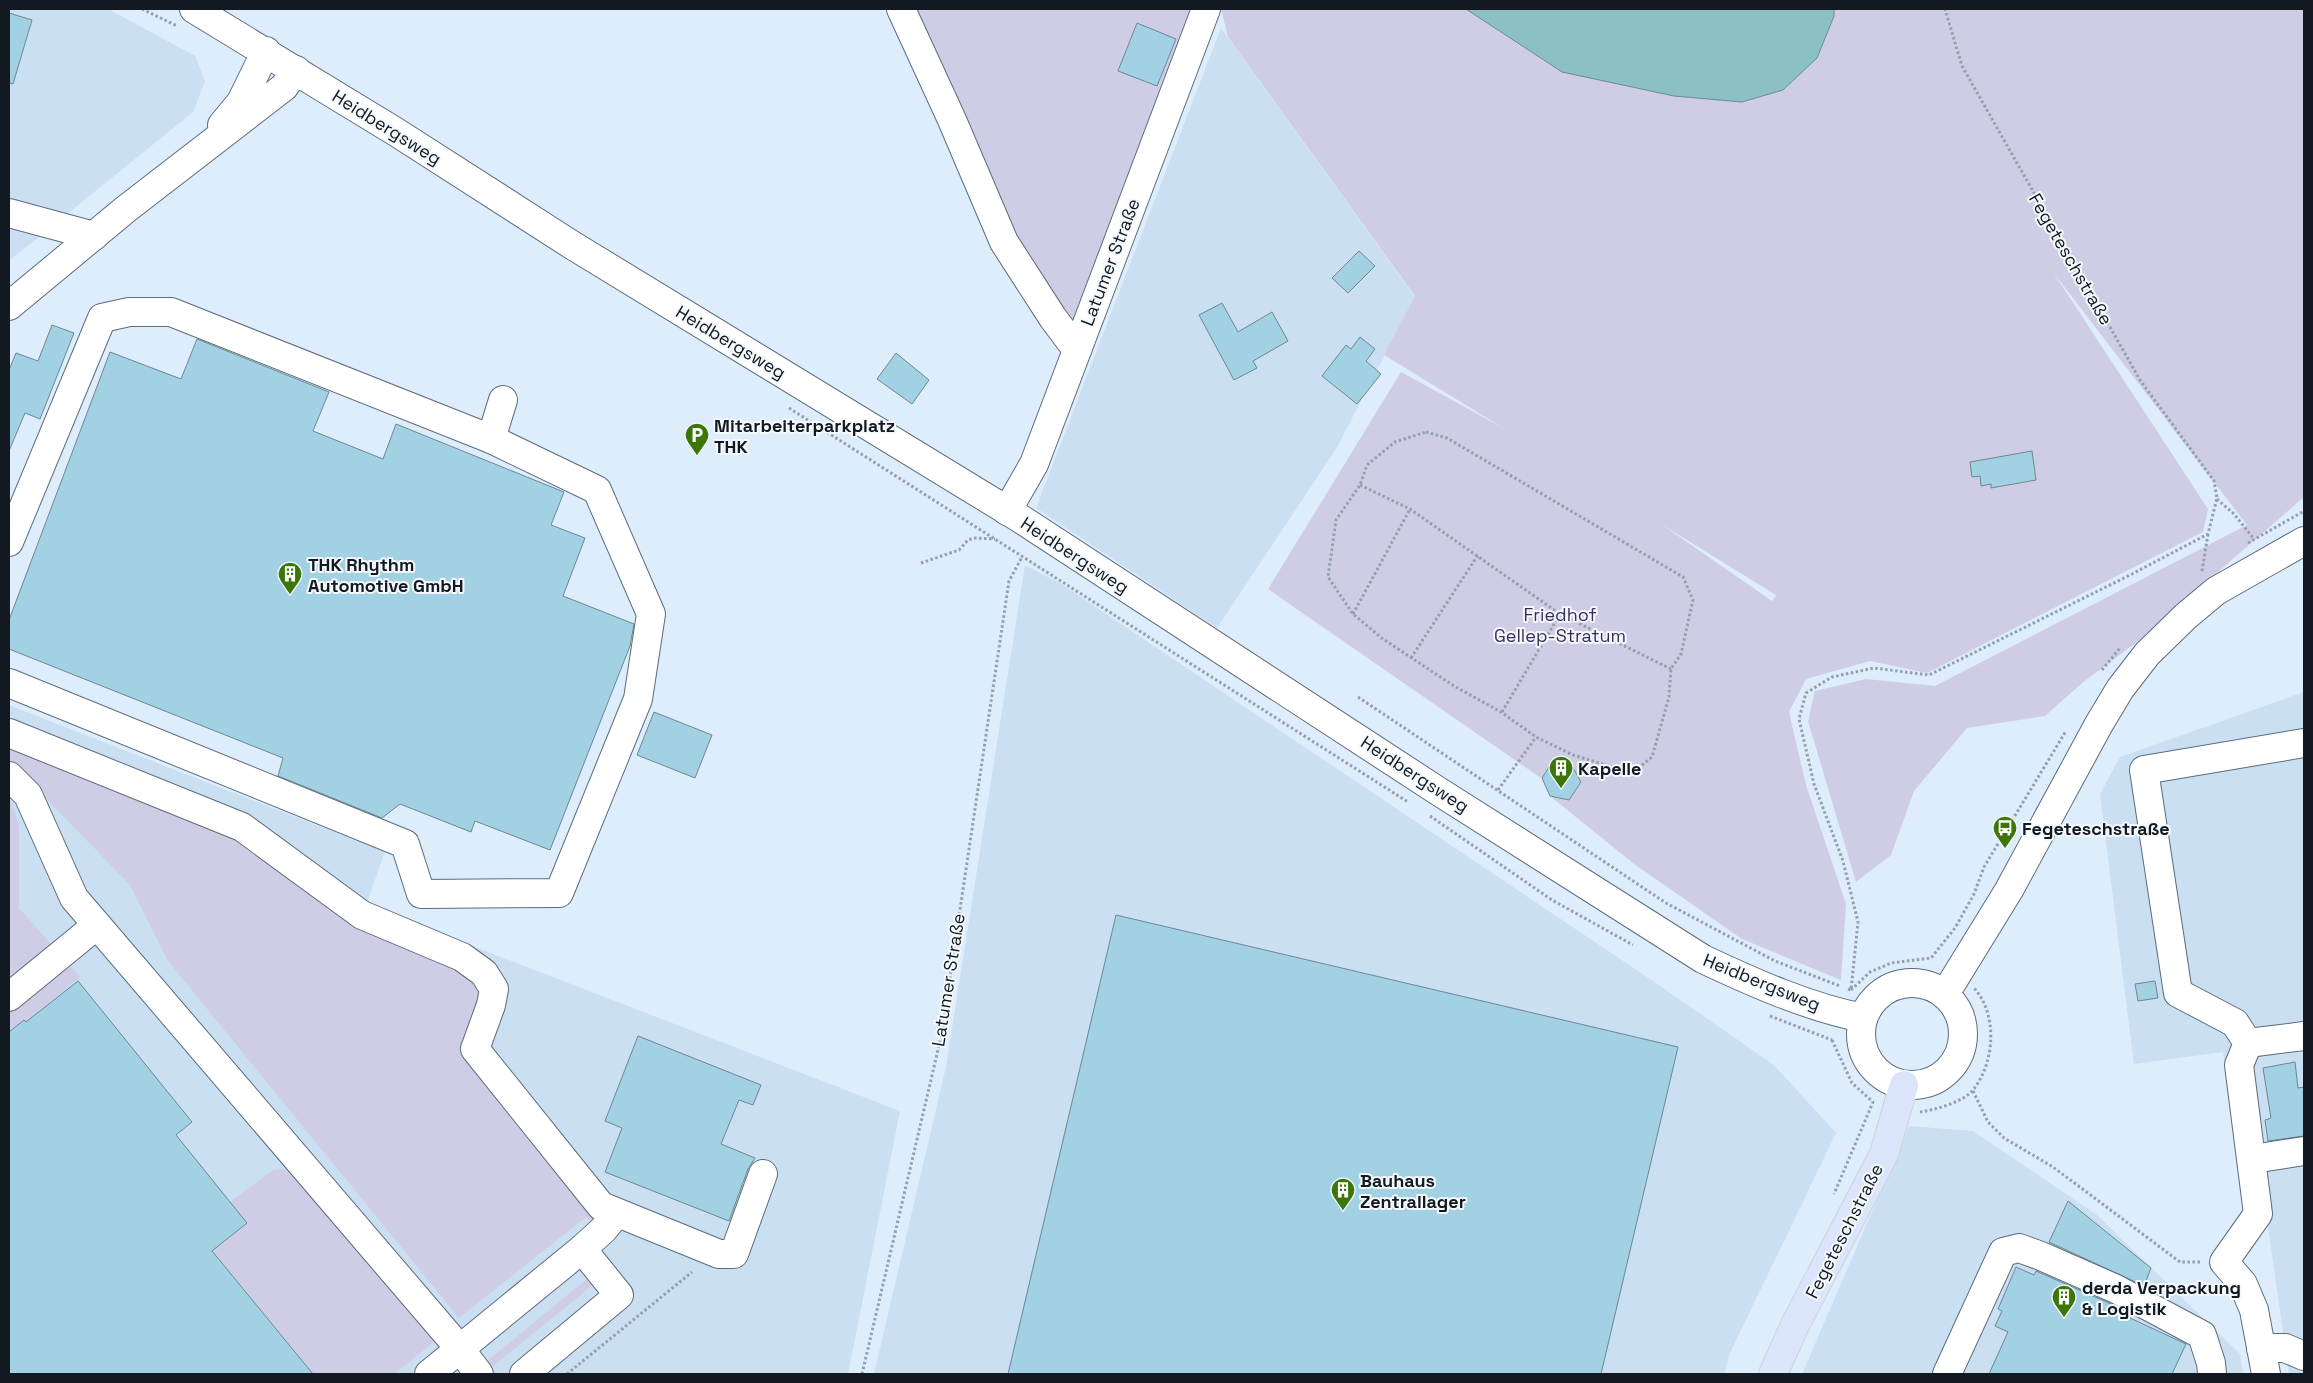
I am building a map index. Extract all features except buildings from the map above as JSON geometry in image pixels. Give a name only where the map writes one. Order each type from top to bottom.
[{"type":"main road","name":"Fegeteschstraße","points":[[1773,1374],[1795,1325],[1884,1154],[1885,1106],[1904,1085]]},
{"type":"street","name":"Heidbergsweg","points":[[194,9],[266,51],[572,245],[1007,511],[1703,959],[1749,981],[1839,1013],[1863,1018]]},
{"type":"street","points":[[901,9],[952,120],[1004,242],[1053,318],[1077,350]]},
{"type":"street","name":"Latumer Straße","points":[[1007,511],[1034,464],[1206,9]]},
{"type":"street","points":[[200,154],[241,102],[266,51]]},
{"type":"street","points":[[9,306],[94,236],[284,87],[296,70]]},
{"type":"street","points":[[9,214],[94,236]]},
{"type":"street","points":[[9,542],[102,318],[120,314],[170,312],[490,439],[597,490],[651,614],[638,699],[559,893],[421,894],[405,844],[9,683]]},
{"type":"street","points":[[490,439],[503,400]]},
{"type":"street","points":[[1952,984],[1931,986],[1914,983],[1898,985],[1883,992],[1871,1004],[1863,1018],[1862,1047],[1868,1060],[1877,1072],[1890,1080],[1904,1085],[1921,1084],[1936,1079],[1950,1069],[1959,1055],[1963,1039],[1962,1023],[1956,1007],[1952,984],[2009,890],[2098,724],[2120,689],[2147,654],[2186,616],[2216,591],[2304,540]]},
{"type":"street","points":[[9,733],[242,827],[362,916],[462,957],[484,973],[494,989],[491,1005],[475,1050],[602,1206],[719,1254],[734,1254],[763,1174]]},
{"type":"street","points":[[2248,1043],[2235,1023],[2178,993],[2144,770],[2304,743]]},
{"type":"street","points":[[9,776],[28,795],[74,898],[460,1349],[479,1374]]},
{"type":"street","points":[[9,996],[98,926]]},
{"type":"street","points":[[2248,1043],[2304,1036]]},
{"type":"street","points":[[2248,1043],[2239,1065],[2258,1214],[2224,1262],[2243,1284],[2254,1310],[2263,1361],[2285,1348],[2304,1356]]},
{"type":"street","points":[[2251,1156],[2259,1158],[2304,1151]]},
{"type":"street","points":[[429,1374],[582,1249],[603,1230],[617,1213]]},
{"type":"street","points":[[1947,1374],[2003,1252],[2019,1248],[2116,1290],[2202,1335],[2211,1363],[2212,1374]]},
{"type":"street","points":[[524,1374],[619,1295],[582,1249]]},
{"type":"path","name":"Fegeteschstraße","points":[[1945,9],[1962,66],[2140,380],[2214,481],[2217,498]]},
{"type":"path","points":[[787,406],[1409,803]]},
{"type":"path","points":[[1426,432],[1447,438],[1683,577],[1693,600],[1681,654],[1671,669],[1669,697],[1652,757],[1632,773],[1573,755],[1536,737],[1501,712],[1454,686],[1383,639],[1353,614],[1328,577],[1336,520],[1360,485],[1367,465],[1395,442],[1426,432]]},
{"type":"path","points":[[1360,485],[1410,509],[1560,614],[1671,669]]},
{"type":"path","points":[[2202,571],[2208,534],[2217,498],[2234,514],[2254,539]]},
{"type":"path","points":[[1353,614],[1410,509]]},
{"type":"path","points":[[1358,697],[1666,904],[1775,961],[1851,990],[1858,922],[1843,861],[1814,784],[1799,719],[1806,693],[1832,677],[1874,668],[1929,675],[2208,534]]},
{"type":"path","points":[[921,563],[958,550],[968,540],[974,538],[996,540]]},
{"type":"path","name":"Latumer Straße","points":[[862,1374],[941,1037],[1009,581],[1022,556]]},
{"type":"path","points":[[1411,658],[1478,556]]},
{"type":"path","points":[[1501,712],[1560,614]]},
{"type":"path","points":[[1498,790],[1536,737]]},
{"type":"path","points":[[1832,1040],[1852,1082],[1885,1106],[1921,1112],[1936,1109],[1973,1091],[1985,1069],[1991,1047],[1990,1025],[1986,1006],[1977,990],[1952,984],[1931,958]]},
{"type":"path","points":[[1973,1091],[1988,1122],[2004,1138],[2053,1167],[2180,1262],[2224,1262]]},
{"type":"path","points":[[1831,1202],[1885,1106]]},
{"type":"path","points":[[567,1374],[692,1272]]},
{"type":"shaded area","points":[[9,9],[108,9],[195,56],[205,81],[193,112],[9,261]]},
{"type":"shaded area","points":[[1466,9],[1834,9],[1834,16],[1817,58],[1783,90],[1742,102],[1674,96],[1562,72]]},
{"type":"shaded area","points":[[1221,28],[1415,297],[1336,449],[1217,628],[1036,508]]},
{"type":"shaded area","points":[[1025,565],[1063,585],[1650,979],[1774,1065],[1836,1133],[1730,1353],[1724,1374],[874,1374],[946,1067]]},
{"type":"shaded area","points":[[2304,692],[2304,1374],[2289,1374],[2266,1213],[2245,1203],[2223,1052],[2134,1064],[2100,794],[2120,757]]},
{"type":"shaded area","points":[[9,705],[385,852],[366,905],[900,1111],[848,1374],[9,1374]]},
{"type":"shaded area","points":[[1909,1126],[1973,1131],[2097,1215],[2240,1354],[2243,1374],[1802,1374]]},
{"type":"green space","points":[[908,9],[1196,9],[1070,329],[1012,234]]},
{"type":"green space","name":"Friedhof Gellep-Stratum","points":[[1221,9],[1466,9],[1507,34],[1783,90],[1817,58],[1834,16],[1834,9],[2304,9],[2304,497],[2137,642],[2082,683],[2045,716],[1967,728],[1914,791],[1891,855],[1856,882],[1808,721],[1815,691],[1866,679],[1935,686],[2247,525],[2053,272],[2208,509],[2203,532],[1927,673],[1870,661],[1806,679],[1789,712],[1806,785],[1846,904],[1841,980],[1742,939],[1634,864],[1550,796],[1569,800],[1581,782],[1572,766],[1551,764],[1541,778],[1268,589],[1401,372],[1505,429],[1384,355],[1415,296],[1228,37]],"holes":[[[1661,524],[1776,595],[1772,601]]]},
{"type":"green space","points":[[9,745],[237,837],[454,964],[484,991],[467,1059],[593,1215],[594,1225],[586,1217],[459,1318],[168,961],[130,885],[9,760]]},
{"type":"green space","points":[[9,796],[19,825],[19,908],[80,977],[26,1022],[24,1020],[9,1032]]},
{"type":"green space","points":[[290,1168],[435,1341],[394,1374],[313,1374],[212,1251],[247,1223],[230,1202],[273,1170]]},
{"type":"green space","points":[[587,1279],[593,1285],[492,1367],[487,1361]]},
{"type":"place","name":"Mitarbeiterparkplatz THK","points":[[697,456]]},
{"type":"place","name":"THK Rhythm Automotive GmbH","points":[[290,595]]},
{"type":"place","name":"Kapelle","points":[[1561,789]]},
{"type":"place","name":"Fegeteschstraße","points":[[2005,849]]},
{"type":"place","name":"Bauhaus Zentrallager","points":[[1343,1211]]},
{"type":"place","name":"derda Verpackung & Logistik","points":[[2064,1318]]}]
